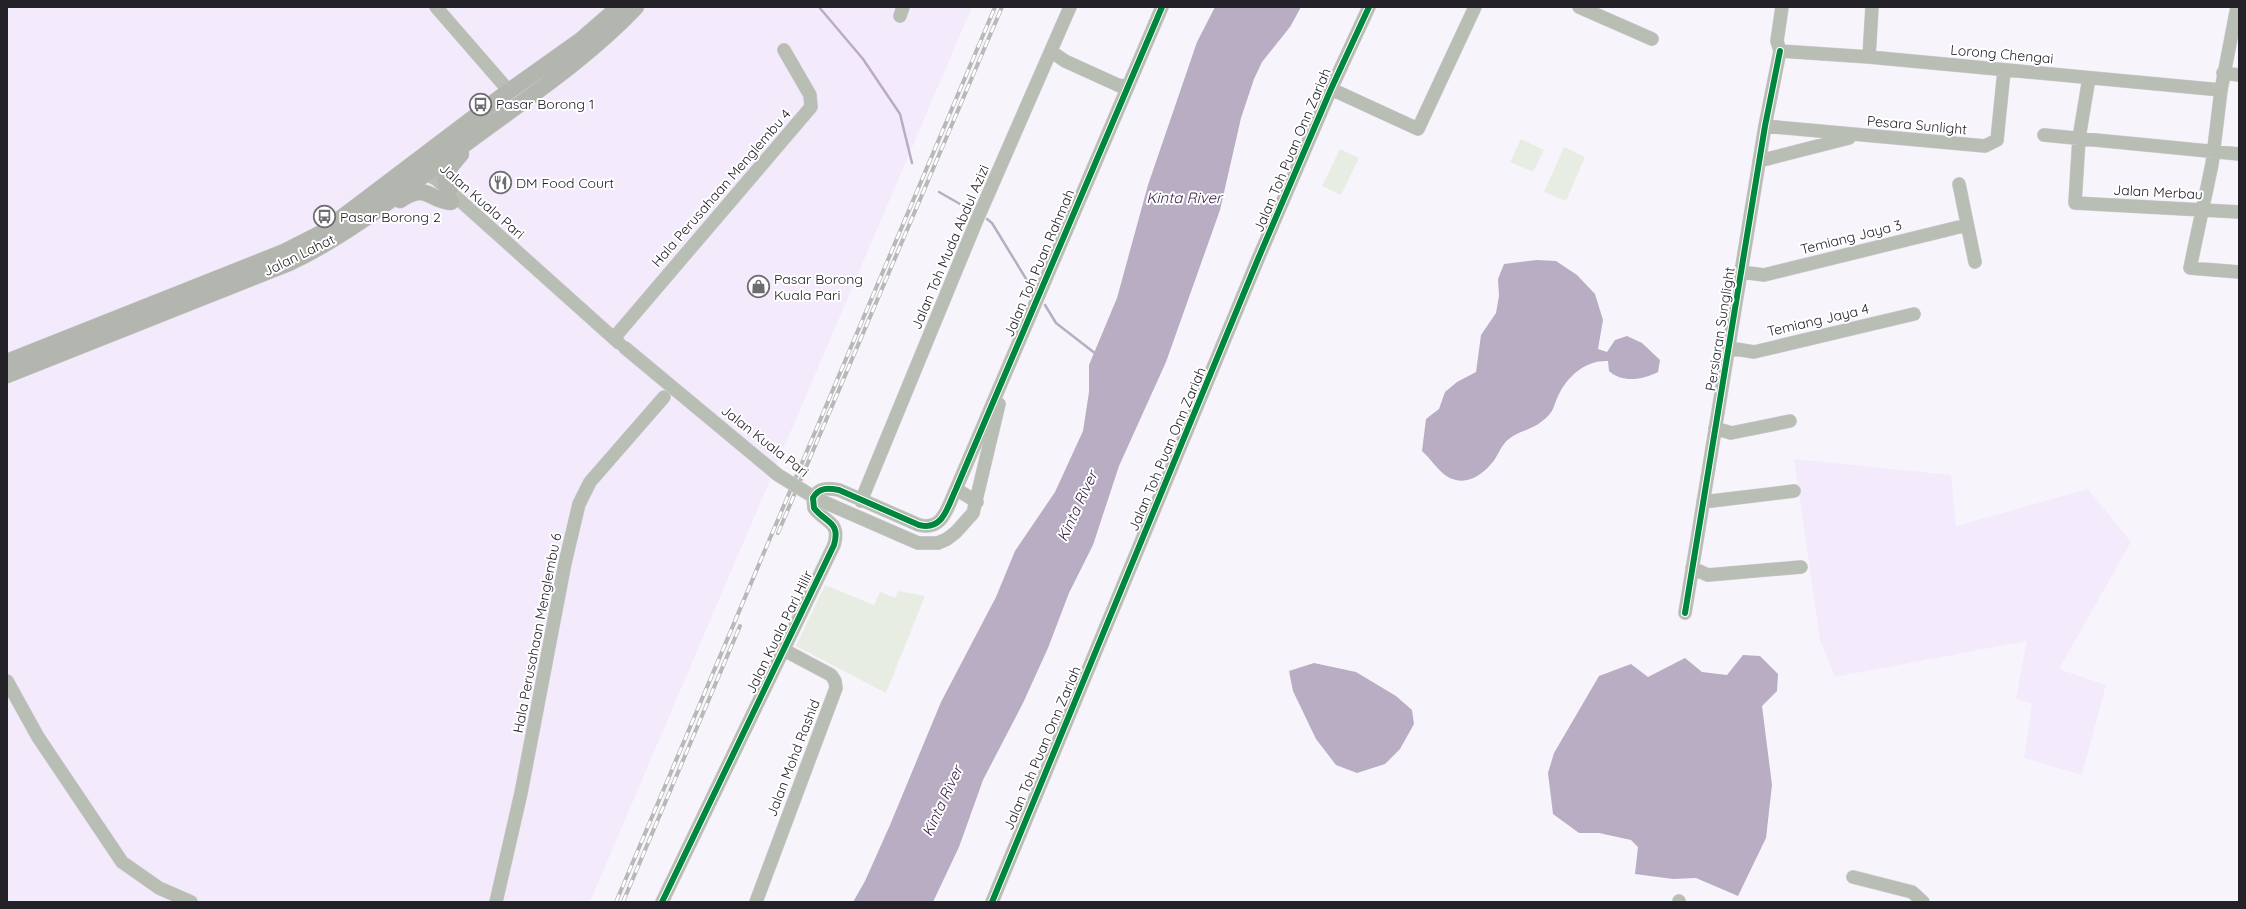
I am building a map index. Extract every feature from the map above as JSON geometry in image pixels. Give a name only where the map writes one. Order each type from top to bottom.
[{"type":"main road","points":[[328,236],[509,91],[581,40],[619,7]]},
{"type":"main road","points":[[328,236],[408,175],[426,174],[614,30],[636,7]]},
{"type":"main road","points":[[426,174],[432,159],[499,106],[507,97],[509,91]]},
{"type":"main road","points":[[7,362],[284,252],[368,223],[407,196],[417,192],[450,196],[444,179],[446,173],[472,138]]},
{"type":"main road","name":"Jalan Lahat","points":[[7,375],[289,262],[328,236]]},
{"type":"street","points":[[436,7],[509,91]]},
{"type":"street","name":"Jalan Toh Muda Abdul Azizi","points":[[861,501],[976,222],[1070,7]]},
{"type":"street","name":"Jalan Toh Puan Rahmah","points":[[934,526],[940,522],[956,489],[1127,85],[1162,7]]},
{"type":"street","name":"Jalan Toh Puan Onn Zariah","points":[[992,902],[1258,259],[1331,89],[1369,7]]},
{"type":"street","points":[[1331,89],[1418,129],[1475,7]]},
{"type":"street","points":[[1580,7],[1652,39]]},
{"type":"street","name":"Persiaran Sunglight","points":[[1685,613],[1759,161],[1780,50],[1777,41],[1782,7]]},
{"type":"street","points":[[1869,57],[1872,7]]},
{"type":"street","points":[[2237,7],[2235,33],[2223,73],[2213,152],[2190,268],[2239,272]]},
{"type":"street","name":"Hala Perusahaan Menglembu 4","points":[[614,338],[809,110],[810,95],[784,50]]},
{"type":"street","name":"Lorong Chengai","points":[[1780,50],[2220,90]]},
{"type":"street","points":[[1049,58],[1120,86],[1127,85]]},
{"type":"street","points":[[1063,64],[1116,94],[1121,100]]},
{"type":"street","name":"Pesara Sunlight","points":[[1765,126],[1857,136],[1985,146],[1997,140],[2004,71]]},
{"type":"street","points":[[2223,73],[2239,75]]},
{"type":"street","points":[[2079,138],[2089,78]]},
{"type":"street","points":[[2044,135],[2239,154]]},
{"type":"street","points":[[1759,161],[1857,136]]},
{"type":"street","name":"Jalan Merbau","points":[[2079,138],[2075,204],[2239,212]]},
{"type":"street","name":"Jalan Kuala Pari","points":[[426,174],[436,179],[450,196],[624,348],[778,475],[817,499],[918,543],[938,543],[947,539],[956,532],[975,508],[1006,372]]},
{"type":"street","points":[[1959,184],[1975,262]]},
{"type":"street","name":"Temiang Jaya 3","points":[[1741,272],[1764,275],[1967,225]]},
{"type":"street","name":"Temiang Jaya 4","points":[[1729,348],[1754,352],[1914,314]]},
{"type":"street","name":"Hala Perusahaan Menglembu 6","points":[[496,902],[523,786],[565,564],[579,504],[590,482],[664,397]]},
{"type":"street","points":[[1715,428],[1731,433],[1790,421]]},
{"type":"street","name":"Jalan Kuala Pari Hilir","points":[[662,902],[784,650],[836,537],[836,529],[832,523],[814,508],[813,498],[820,490],[829,488],[839,490],[861,501],[919,525],[927,527],[934,526]]},
{"type":"street","points":[[956,489],[975,508]]},
{"type":"street","points":[[1703,502],[1794,491]]},
{"type":"street","points":[[1692,568],[1708,575],[1801,566]]},
{"type":"street","name":"Jalan Mohd Rashid","points":[[756,902],[836,688],[835,681],[831,675],[784,650]]},
{"type":"street","points":[[7,681],[38,737],[122,862],[159,888],[191,902]]},
{"type":"street","points":[[1853,878],[1912,892],[1923,902]]},
{"type":"shaded area","points":[[7,7],[972,7],[590,902],[7,902]]},
{"type":"shaded area","points":[[1521,139],[1544,150],[1533,172],[1510,162]]},
{"type":"shaded area","points":[[1564,147],[1585,157],[1566,201],[1544,192]]},
{"type":"shaded area","points":[[1340,149],[1359,158],[1341,195],[1322,186]]},
{"type":"shaded area","points":[[1794,459],[1951,475],[1956,526],[2088,489],[2131,542],[2059,669],[2106,685],[2082,775],[2024,758],[2032,704],[2016,698],[2027,641],[1835,677],[1820,640]]},
{"type":"shaded area","points":[[825,585],[874,605],[880,592],[895,598],[898,591],[925,596],[886,693],[796,646]]},
{"type":"water","name":"Kinta River","points":[[1215,7],[1301,7],[1290,27],[1262,62],[1254,79],[1241,118],[1220,210],[1166,362],[1119,466],[1093,545],[1069,593],[1048,648],[1023,703],[983,780],[959,847],[933,902],[853,902],[865,881],[890,825],[941,702],[996,597],[1015,551],[1055,492],[1083,431],[1089,392],[1089,365],[1117,298],[1148,185],[1197,42]]},
{"type":"water","points":[[1537,260],[1556,261],[1577,275],[1595,294],[1603,320],[1598,349],[1607,352],[1615,340],[1627,336],[1642,343],[1660,360],[1658,372],[1646,377],[1626,379],[1614,375],[1609,371],[1608,361],[1593,363],[1580,369],[1564,385],[1551,412],[1546,418],[1537,425],[1508,440],[1502,446],[1493,462],[1482,473],[1472,479],[1460,481],[1454,480],[1441,472],[1422,451],[1426,419],[1439,409],[1445,392],[1457,382],[1476,372],[1481,335],[1496,313],[1499,296],[1498,279],[1504,264]]},
{"type":"water","points":[[1743,655],[1760,656],[1778,674],[1777,691],[1762,706],[1772,785],[1766,838],[1738,896],[1696,878],[1673,879],[1635,874],[1638,847],[1631,840],[1599,833],[1579,833],[1553,814],[1548,773],[1554,753],[1599,676],[1631,664],[1648,677],[1685,658],[1702,672],[1727,675]]},
{"type":"water","points":[[1314,663],[1356,672],[1396,696],[1412,710],[1414,724],[1400,749],[1385,764],[1357,773],[1336,765],[1316,739],[1293,691],[1289,671]]},
{"type":"waterway","points":[[819,7],[863,59],[900,114],[912,163]]},
{"type":"waterway","points":[[939,192],[974,212]]},
{"type":"waterway","points":[[987,219],[992,223],[1031,287]]},
{"type":"waterway","points":[[1045,305],[1056,323],[1096,354]]},
{"type":"railway","points":[[616,902],[995,7]]},
{"type":"railway","points":[[778,533],[1002,7]]},
{"type":"railway","points":[[623,902],[740,626]]},
{"type":"cycle path","points":[[662,902],[834,545],[836,537],[834,527],[814,508],[813,498],[815,494],[824,489],[839,490],[919,525],[934,525],[943,516],[947,510],[1162,7]]},
{"type":"cycle path","points":[[992,902],[1258,259],[1331,89],[1369,7]]},
{"type":"cycle path","points":[[1685,613],[1765,126],[1780,51]]},
{"type":"place","name":"Pasar Borong 1","points":[[480,104]]},
{"type":"place","name":"DM Food Court","points":[[501,183]]},
{"type":"place","name":"Pasar Borong 2","points":[[325,217]]},
{"type":"place","name":"Pasar Borong Kuala Pari","points":[[758,287]]}]
